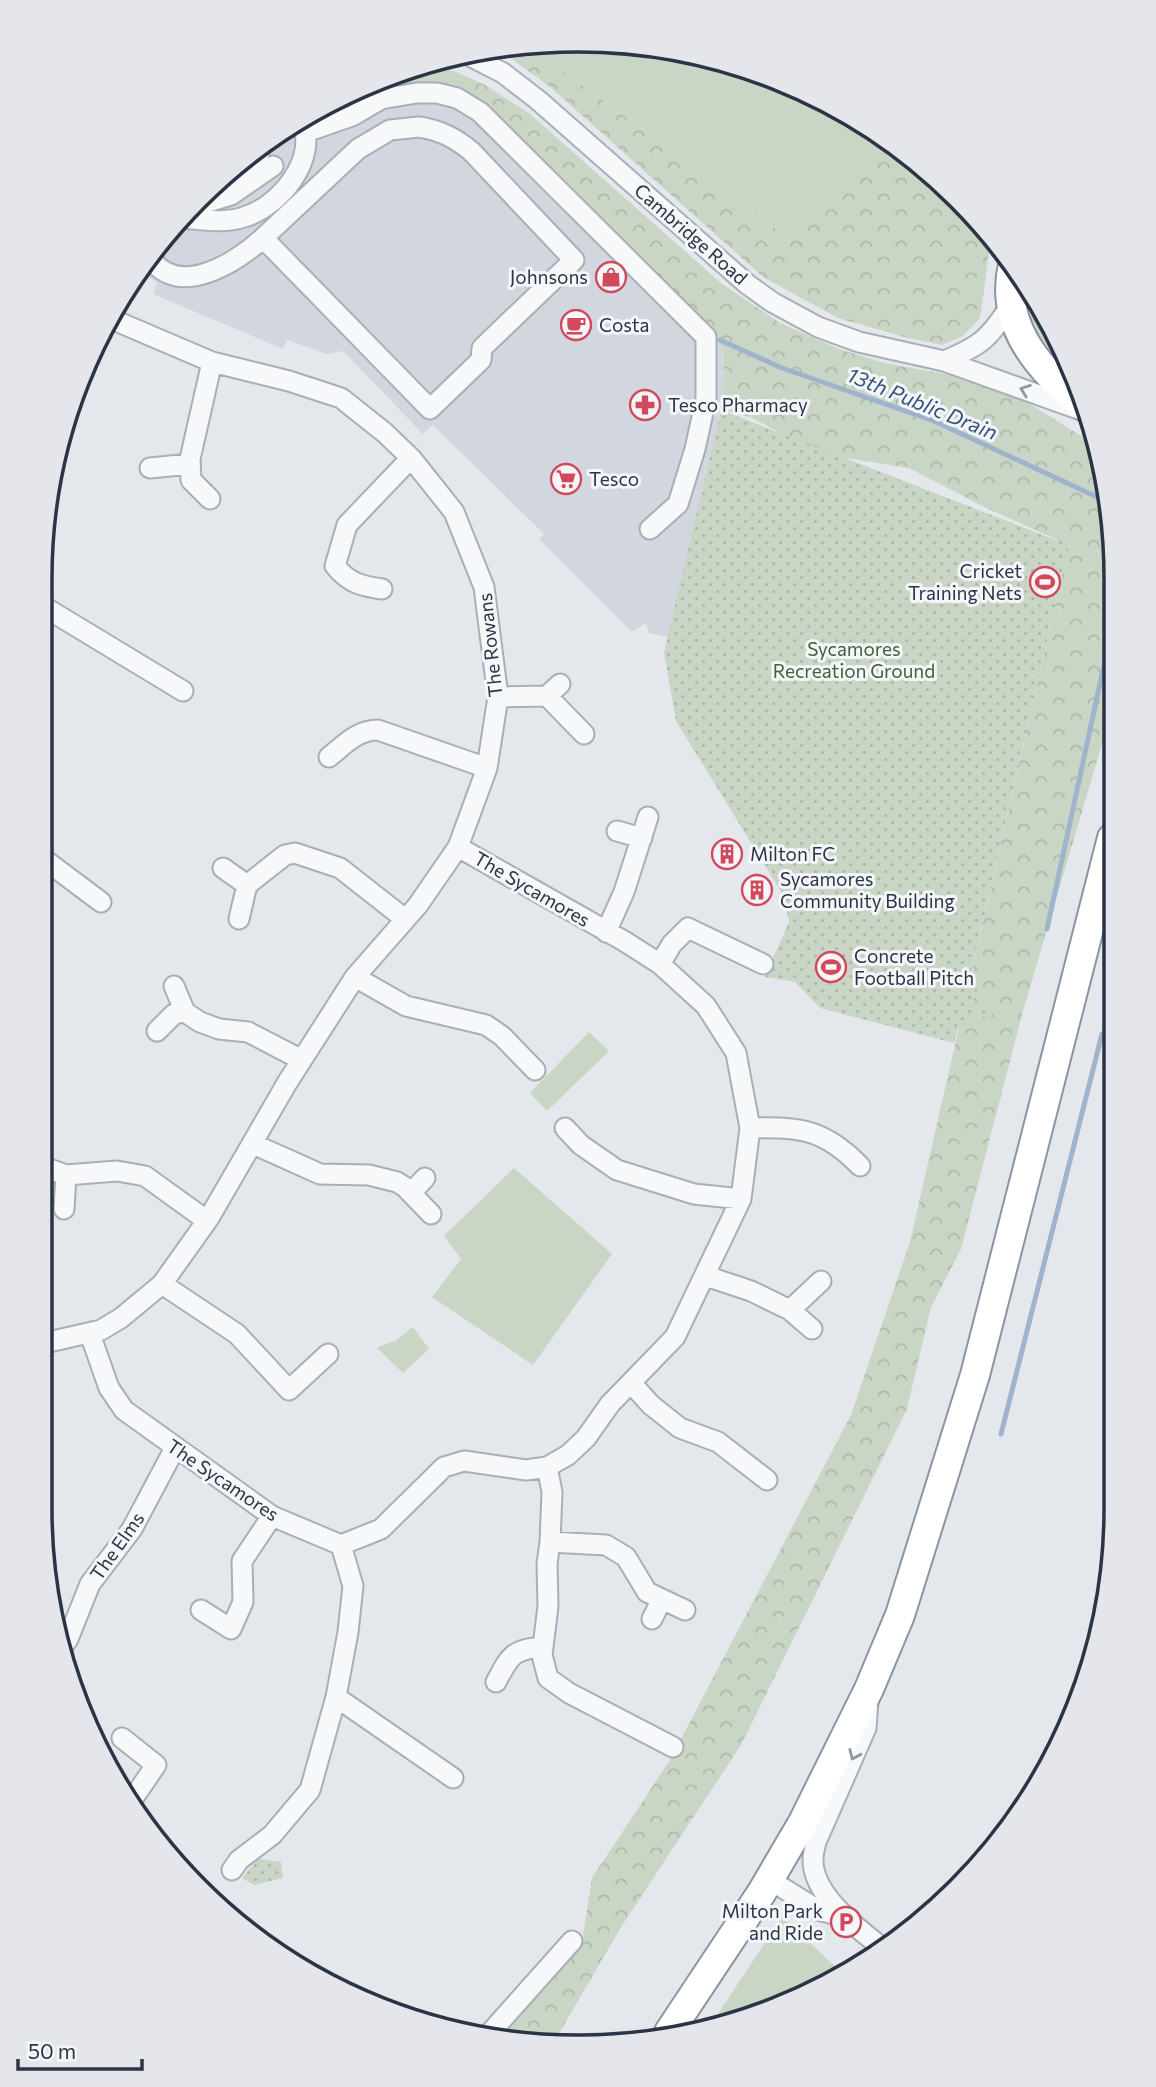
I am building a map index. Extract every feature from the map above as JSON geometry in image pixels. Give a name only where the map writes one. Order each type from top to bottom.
[{"type":"highway","points":[[1009,278],[1010,306],[1029,351],[1051,379],[1070,395]]},
{"type":"highway","points":[[673,2025],[770,1880],[803,1822],[869,1689],[900,1615],[975,1375],[1104,869]]},
{"type":"street","name":"Cambridge Road","points":[[481,62],[503,73],[538,100],[747,284],[772,302],[818,327],[859,342],[944,361],[1075,406]]},
{"type":"street","points":[[314,124],[352,116],[381,99],[417,93],[437,93],[457,98],[480,112],[706,337],[706,399],[695,449],[677,504],[650,529]]},
{"type":"street","points":[[156,265],[167,272],[215,271],[252,244],[358,149],[390,130],[419,127],[434,129],[456,139],[471,151],[574,260],[482,348],[481,360],[430,409],[252,244]]},
{"type":"street","points":[[207,207],[241,219],[260,211],[291,181],[304,155],[303,130]]},
{"type":"street","points":[[263,157],[291,181]]},
{"type":"street","points":[[207,207],[231,195],[258,161]]},
{"type":"street","points":[[944,361],[987,339],[1010,306]]},
{"type":"street","name":"The Rowans","points":[[52,1342],[90,1334],[121,1318],[162,1284],[206,1220],[355,976],[405,919],[458,847],[487,768],[498,697],[484,587],[454,512],[411,458],[385,432],[341,398],[289,381],[212,362],[119,323]]},
{"type":"street","points":[[211,499],[191,480],[190,464],[212,362]]},
{"type":"street","points":[[383,589],[356,585],[346,579],[335,566],[346,525],[411,458]]},
{"type":"street","points":[[150,468],[190,464]]},
{"type":"street","points":[[52,612],[183,691]]},
{"type":"street","points":[[498,697],[554,690],[584,734]]},
{"type":"street","points":[[329,757],[346,733],[378,730],[487,768]]},
{"type":"street","name":"The Sycamores","points":[[606,932],[624,891],[649,817]]},
{"type":"street","points":[[617,831],[642,838]]},
{"type":"street","name":"The Sycamores","points":[[458,847],[660,964],[706,1006],[736,1053],[750,1128],[741,1199],[676,1337],[610,1404],[586,1438],[568,1455],[547,1467]]},
{"type":"street","points":[[239,919],[247,885],[285,855],[295,853],[340,868],[405,919]]},
{"type":"street","points":[[52,865],[101,902]]},
{"type":"street","points":[[223,869],[247,885]]},
{"type":"street","points":[[660,964],[672,944],[693,924],[763,964]]},
{"type":"street","points":[[355,976],[405,1006],[486,1025],[502,1036],[535,1070]]},
{"type":"street","points":[[174,986],[185,1012],[200,1022],[219,1029],[248,1031],[302,1060]]},
{"type":"street","points":[[157,1031],[174,1014],[185,1012]]},
{"type":"street","points":[[565,1128],[581,1145],[617,1170],[694,1194],[741,1199]]},
{"type":"street","points":[[750,1128],[813,1132],[842,1148],[860,1166]]},
{"type":"street","points":[[253,1144],[320,1174],[383,1177],[397,1182],[431,1214]]},
{"type":"street","points":[[52,1170],[66,1175],[117,1171],[145,1176],[206,1220]]},
{"type":"street","points":[[64,1209],[66,1175]]},
{"type":"street","points":[[411,1193],[425,1178]]},
{"type":"street","points":[[706,1276],[751,1291],[790,1310],[813,1329]]},
{"type":"street","points":[[790,1310],[821,1281]]},
{"type":"street","points":[[162,1284],[237,1334],[289,1390],[328,1354]]},
{"type":"street","name":"The Sycamores","points":[[90,1334],[109,1388],[124,1410],[272,1516],[341,1545]]},
{"type":"street","points":[[631,1383],[651,1405],[680,1428],[718,1442],[767,1480]]},
{"type":"street","name":"The Elms","points":[[68,1638],[90,1584],[132,1529],[175,1448]]},
{"type":"street","points":[[232,1870],[240,1860],[272,1835],[310,1790],[337,1698],[348,1632],[353,1586],[341,1545],[381,1529],[444,1467],[460,1461],[526,1470],[547,1467],[552,1492],[547,1564],[548,1605],[542,1655],[548,1678],[569,1693],[673,1747]]},
{"type":"street","points":[[201,1610],[231,1629],[243,1602],[242,1560],[272,1516]]},
{"type":"street","points":[[550,1542],[606,1545],[626,1556],[647,1592],[685,1611]]},
{"type":"street","points":[[652,1619],[662,1599]]},
{"type":"street","points":[[496,1682],[510,1658],[525,1648],[543,1647]]},
{"type":"street","points":[[869,1689],[866,1728],[816,1842],[813,1860],[819,1882],[842,1916],[874,1943]]},
{"type":"street","points":[[337,1698],[453,1779]]},
{"type":"street","points":[[122,1738],[156,1765],[136,1794]]},
{"type":"street","points":[[770,1880],[818,1910],[842,1916]]},
{"type":"street","points":[[495,2028],[572,1941]]},
{"type":"shaded area","points":[[399,84],[438,85],[491,114],[723,347],[724,390],[698,531],[673,638],[649,633],[646,623],[632,632],[539,539],[544,534],[433,425],[423,434],[343,351],[327,354],[287,340],[283,349],[153,294],[157,283],[148,276],[206,206],[258,161],[286,141],[346,107]]},
{"type":"green space","points":[[578,52],[647,57],[714,70],[747,80],[810,107],[883,151],[783,234],[541,54]]},
{"type":"green space","points":[[541,54],[783,234],[883,151],[950,206],[989,251],[980,318],[963,336],[942,345],[838,318],[763,277],[549,86],[509,57]]},
{"type":"green space","points":[[446,69],[485,85],[530,114],[721,283],[780,323],[839,349],[884,363],[957,376],[991,387],[1022,399],[1085,438],[1099,509],[1102,544],[1104,737],[1023,1011],[961,1249],[931,1307],[907,1409],[741,1745],[623,1924],[559,2034],[500,2028],[583,1936],[592,1878],[670,1760],[851,1415],[910,1242],[1069,545],[982,506],[909,468],[821,454],[750,417],[721,410],[724,389],[723,347],[491,114],[438,85],[401,83]]},
{"type":"green space","points":[[1031,311],[1059,368],[1045,351]]},
{"type":"green space","name":"Sycamores Recreation Ground","points":[[721,410],[1069,545],[968,986],[977,989],[973,1005],[993,1010],[992,1018],[969,1014],[966,1029],[958,1028],[954,1043],[820,1008],[795,982],[765,977],[789,922],[785,898],[676,721],[664,652]]},
{"type":"green space","points":[[589,1032],[609,1051],[547,1111],[530,1093]]},
{"type":"green space","points":[[514,1168],[612,1254],[533,1365],[432,1297],[461,1259],[444,1236]]},
{"type":"green space","points":[[413,1327],[429,1349],[403,1373],[377,1348],[396,1340]]},
{"type":"green space","points":[[258,1859],[281,1862],[283,1878],[254,1885],[242,1878]]},
{"type":"green space","points":[[782,1917],[836,1967],[779,1994],[716,2016]]},
{"type":"waterway","name":"13th Public Drain","points":[[720,340],[782,368],[934,421],[1097,497]]},
{"type":"waterway","name":"13th Public Drain","points":[[1047,929],[1104,665]]},
{"type":"waterway","points":[[1001,1434],[1102,1034]]},
{"type":"place","name":"Johnsons","points":[[611,277]]},
{"type":"place","name":"Costa","points":[[576,325]]},
{"type":"place","name":"Tesco Pharmacy","points":[[645,405]]},
{"type":"place","name":"Tesco","points":[[566,479]]},
{"type":"place","name":"Cricket Training Nets","points":[[1045,582]]},
{"type":"place","name":"Milton FC","points":[[727,854]]},
{"type":"place","name":"Sycamores Community Building","points":[[757,890]]},
{"type":"place","name":"Concrete Football Pitch","points":[[831,967]]},
{"type":"place","name":"Milton Park and Ride","points":[[846,1922]]}]
